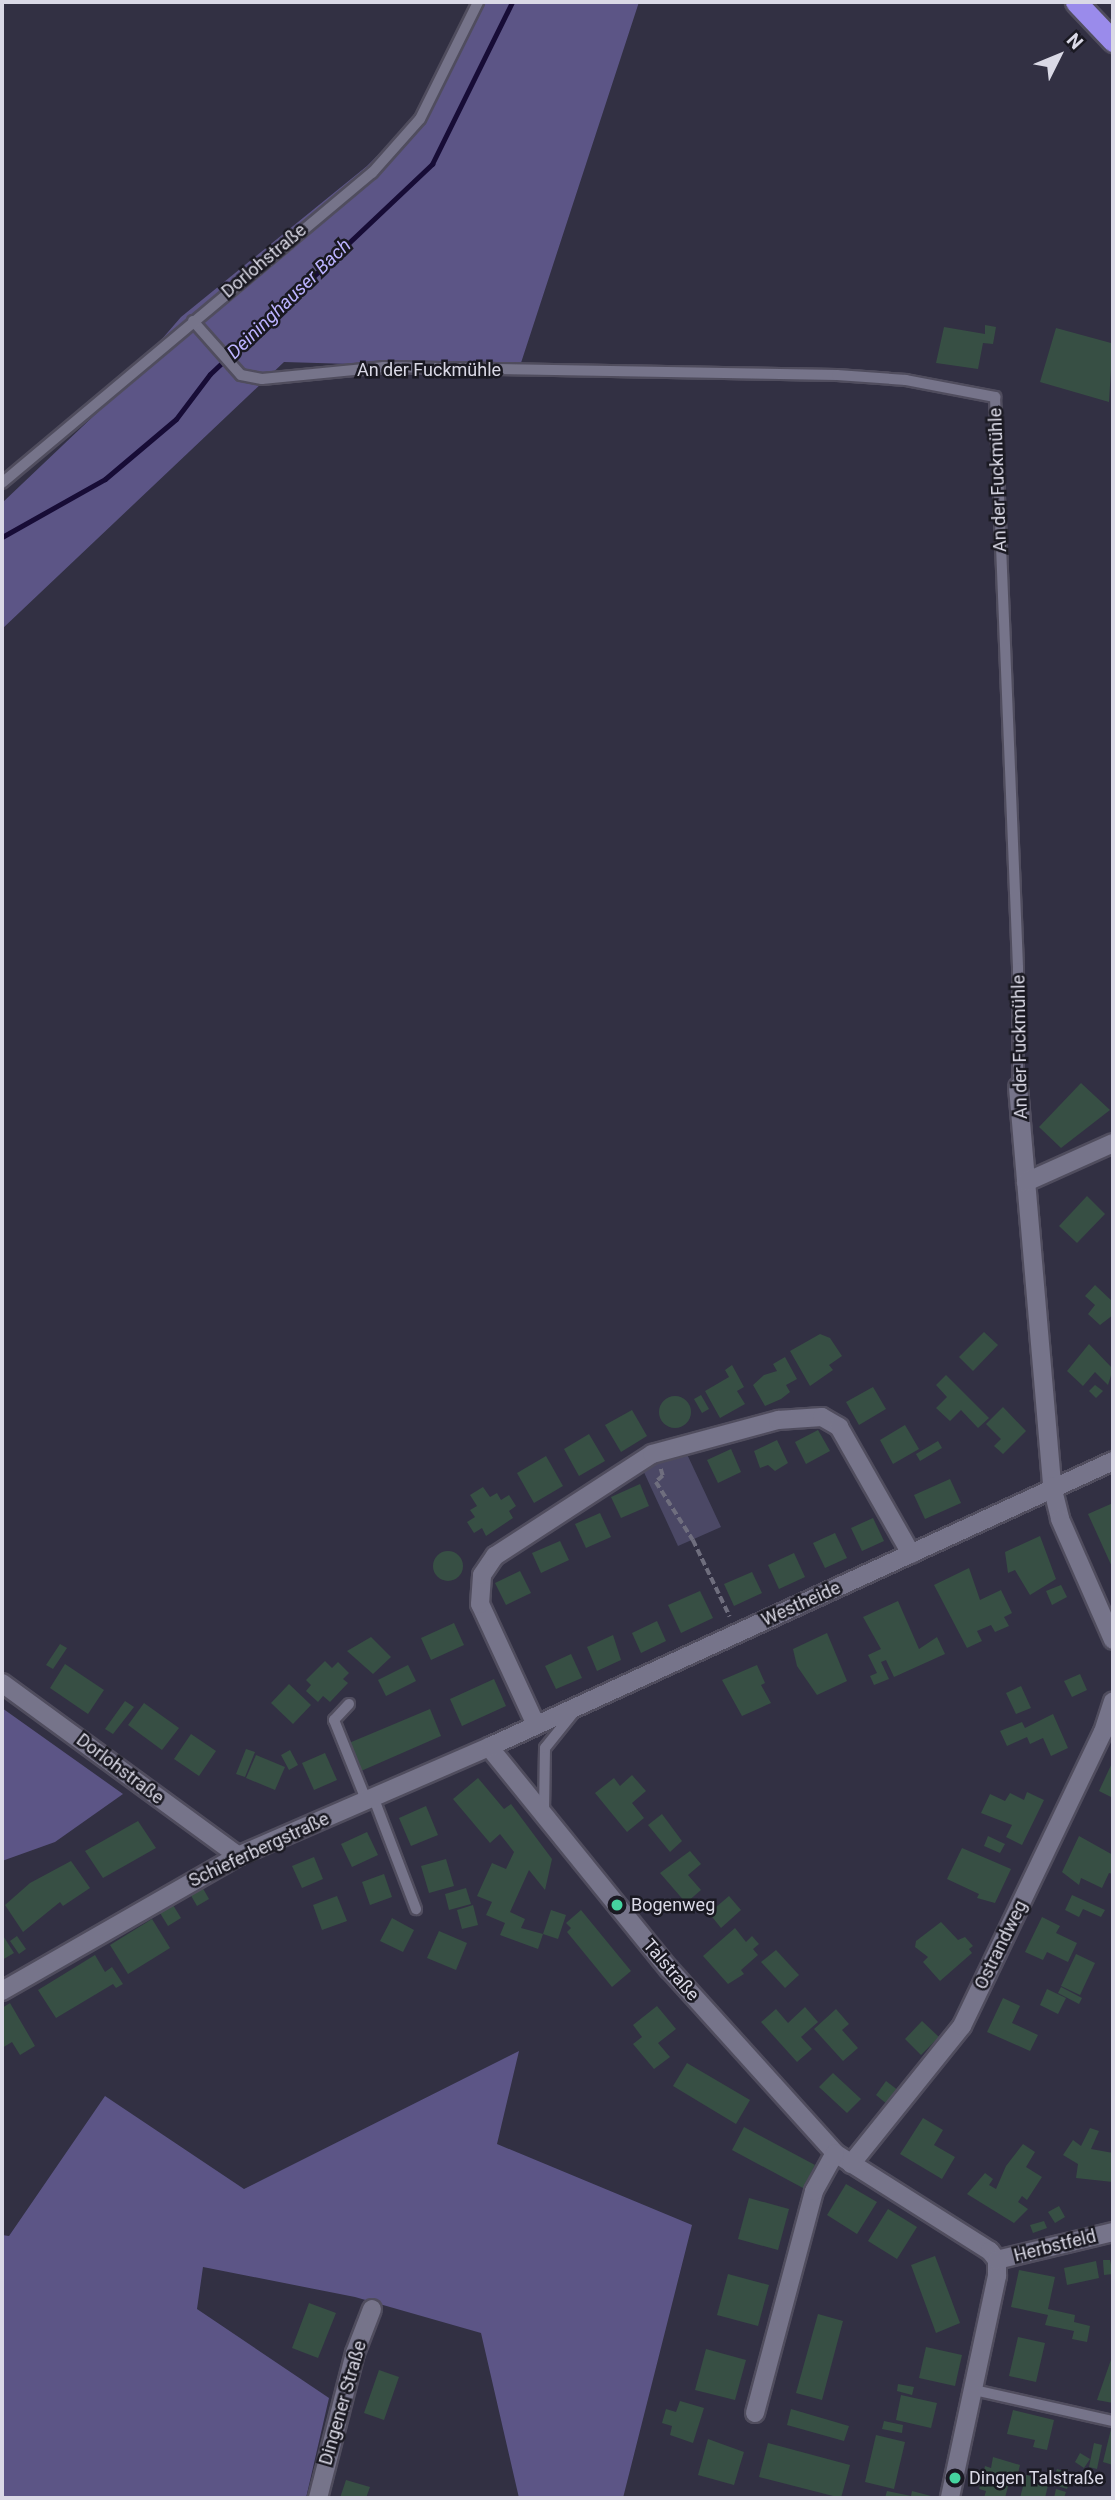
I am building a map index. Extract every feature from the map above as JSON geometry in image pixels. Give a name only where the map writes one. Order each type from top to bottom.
[{"type":"highway","points":[[1076,2],[1113,41]]},
{"type":"street","name":"An der Fuckmühle","points":[[1018,1087],[1052,1486]]},
{"type":"street","points":[[1026,1182],[1113,1143]]},
{"type":"street","points":[[536,1724],[480,1604],[482,1575],[495,1556],[652,1454],[778,1420],[822,1417],[839,1427],[911,1554]]},
{"type":"street","name":"Westheide","points":[[489,1747],[911,1554],[1052,1486],[1113,1461]]},
{"type":"street","points":[[1052,1486],[1060,1519],[1113,1640]]},
{"type":"street","name":"Dorlohstraße","points":[[2,1683],[238,1856]]},
{"type":"street","name":"Ostrandweg","points":[[851,2164],[962,2026],[1103,1732],[1113,1702]]},
{"type":"street","name":"Schieferbergstraße","points":[[2,1991],[238,1856],[489,1747]]},
{"type":"street","name":"Talstraße","points":[[489,1747],[669,1969],[835,2153],[990,2251],[997,2260]]},
{"type":"street","points":[[755,2413],[814,2191],[835,2153]]},
{"type":"street","name":"Herbstfeld","points":[[997,2260],[1113,2232]]},
{"type":"street","points":[[950,2498],[974,2390],[997,2260]]},
{"type":"street","name":"Dingener Straße","points":[[318,2498],[355,2353],[372,2309]]},
{"type":"lane","name":"Dorlohstraße","points":[[2,482],[389,155],[435,95],[478,2]]},
{"type":"lane","name":"An der Fuckmühle","points":[[193,321],[233,368],[262,379],[384,367],[836,375],[906,380],[995,397],[1018,968],[1018,1087]]},
{"type":"lane","points":[[349,1704],[334,1720],[416,1909]]},
{"type":"lane","points":[[544,1812],[545,1748],[580,1705]]},
{"type":"lane","points":[[974,2390],[1113,2421]]},
{"type":"path","points":[[663,1476],[656,1482],[693,1539],[736,1633]]},
{"type":"shaded area","points":[[472,2],[639,2],[519,369],[284,362],[2,629],[2,503],[103,407],[181,317],[367,166],[400,133],[432,92]]},
{"type":"shaded area","points":[[686,1452],[721,1527],[678,1546],[642,1468]]},
{"type":"shaded area","points":[[2,1708],[123,1794],[55,1842],[2,1861]]},
{"type":"shaded area","points":[[519,2051],[497,2144],[692,2225],[623,2498],[519,2498],[481,2333],[355,2297],[203,2267],[197,2309],[329,2398],[306,2498],[2,2498],[2,2235],[9,2236],[105,2096],[244,2189]]},
{"type":"building","points":[[985,325],[996,327],[993,344],[983,343],[978,369],[936,363],[944,327],[985,334]]},
{"type":"building","points":[[1056,328],[1111,343],[1113,338],[1109,402],[1040,382]]},
{"type":"building","points":[[1081,1083],[1110,1110],[1061,1148],[1039,1127]]},
{"type":"building","points":[[1087,1196],[1105,1214],[1077,1243],[1059,1226]]},
{"type":"building","points":[[1095,1285],[1113,1302],[1113,1315],[1100,1325],[1088,1314],[1095,1305],[1085,1296]]},
{"type":"building","points":[[984,1332],[998,1345],[973,1371],[959,1357]]},
{"type":"building","points":[[820,1334],[830,1338],[842,1356],[829,1365],[833,1370],[810,1386],[790,1351]]},
{"type":"building","points":[[1089,1344],[1113,1369],[1108,1385],[1095,1372],[1083,1386],[1067,1371]]},
{"type":"building","points":[[785,1357],[797,1379],[786,1385],[790,1392],[765,1406],[753,1385],[764,1375],[777,1371],[773,1364]]},
{"type":"building","points":[[732,1365],[744,1387],[737,1391],[745,1404],[720,1418],[705,1391],[729,1377],[725,1370]]},
{"type":"building","points":[[946,1375],[989,1418],[978,1428],[961,1410],[950,1421],[936,1408],[947,1397],[936,1385]]},
{"type":"building","points":[[1095,1385],[1103,1391],[1096,1398],[1089,1391]]},
{"type":"building","points":[[873,1387],[886,1409],[859,1425],[846,1402]]},
{"type":"building","points":[[701,1395],[709,1409],[702,1413],[694,1399]]},
{"type":"building","points":[[675,1396],[687,1400],[691,1412],[687,1424],[675,1428],[663,1424],[659,1412],[663,1400]]},
{"type":"building","points":[[1003,1407],[1026,1431],[1003,1454],[994,1446],[1001,1439],[986,1424]]},
{"type":"building","points":[[632,1410],[647,1436],[621,1452],[605,1425]]},
{"type":"building","points":[[905,1425],[919,1449],[893,1464],[880,1440]]},
{"type":"building","points":[[818,1430],[830,1451],[806,1464],[795,1442]]},
{"type":"building","points":[[589,1434],[605,1461],[579,1476],[564,1449]]},
{"type":"building","points":[[777,1440],[788,1463],[775,1471],[768,1465],[760,1468],[754,1451]]},
{"type":"building","points":[[938,1441],[942,1448],[920,1461],[916,1454]]},
{"type":"building","points":[[731,1449],[741,1472],[718,1483],[707,1460]]},
{"type":"building","points":[[546,1456],[563,1486],[534,1503],[517,1473]]},
{"type":"building","points":[[950,1479],[961,1503],[925,1519],[914,1495]]},
{"type":"building","points":[[640,1484],[649,1506],[621,1518],[611,1497]]},
{"type":"building","points":[[483,1487],[490,1497],[497,1493],[501,1500],[509,1495],[516,1506],[509,1511],[513,1518],[486,1536],[482,1528],[474,1533],[467,1522],[475,1517],[470,1510],[477,1506],[470,1495]]},
{"type":"building","points":[[1113,1503],[1113,1569],[1088,1514]]},
{"type":"building","points":[[600,1513],[611,1537],[586,1548],[575,1524]]},
{"type":"building","points":[[873,1518],[884,1541],[862,1551],[851,1528]]},
{"type":"building","points":[[835,1533],[847,1558],[825,1568],[813,1543]]},
{"type":"building","points":[[1040,1536],[1056,1579],[1030,1595],[1015,1570],[1008,1573],[1005,1552]]},
{"type":"building","points":[[560,1541],[569,1560],[541,1573],[532,1553]]},
{"type":"building","points":[[448,1551],[459,1555],[463,1566],[459,1577],[448,1581],[437,1577],[433,1566],[437,1555]]},
{"type":"building","points":[[794,1553],[805,1577],[779,1589],[768,1565]]},
{"type":"building","points":[[969,1568],[980,1600],[1001,1590],[1012,1613],[1004,1617],[1009,1626],[995,1632],[991,1625],[977,1631],[982,1641],[967,1648],[934,1585]]},
{"type":"building","points":[[520,1571],[531,1593],[506,1605],[495,1583]]},
{"type":"building","points":[[752,1572],[762,1593],[734,1606],[724,1584]]},
{"type":"building","points":[[1061,1585],[1067,1597],[1052,1605],[1046,1591]]},
{"type":"building","points":[[700,1591],[713,1618],[681,1633],[668,1605]]},
{"type":"building","points":[[898,1601],[919,1649],[937,1637],[945,1654],[894,1677],[886,1660],[881,1662],[889,1679],[874,1685],[870,1676],[877,1673],[868,1655],[881,1649],[863,1617]]},
{"type":"building","points":[[657,1621],[666,1641],[641,1653],[632,1633]]},
{"type":"building","points":[[454,1623],[464,1645],[431,1660],[421,1638]]},
{"type":"building","points":[[827,1633],[847,1681],[817,1695],[797,1666],[793,1649]]},
{"type":"building","points":[[613,1635],[621,1660],[597,1671],[587,1647]]},
{"type":"building","points":[[371,1637],[391,1657],[373,1674],[347,1651]]},
{"type":"building","points":[[60,1644],[67,1648],[53,1669],[46,1665]]},
{"type":"building","points":[[571,1654],[582,1678],[556,1689],[545,1666]]},
{"type":"building","points":[[325,1661],[332,1668],[338,1662],[349,1673],[343,1679],[348,1683],[330,1702],[323,1696],[318,1702],[306,1691],[311,1685],[306,1680]]},
{"type":"building","points":[[65,1664],[104,1690],[88,1714],[50,1688]]},
{"type":"building","points":[[408,1665],[416,1681],[386,1696],[378,1680]]},
{"type":"building","points":[[757,1665],[765,1683],[761,1685],[771,1703],[742,1716],[722,1680]]},
{"type":"building","points":[[1080,1674],[1087,1690],[1072,1697],[1064,1681]]},
{"type":"building","points":[[494,1679],[506,1706],[462,1726],[450,1699]]},
{"type":"building","points":[[289,1684],[311,1705],[293,1724],[271,1703]]},
{"type":"building","points":[[1021,1686],[1031,1708],[1016,1714],[1006,1693]]},
{"type":"building","points":[[125,1701],[134,1707],[113,1734],[105,1729]]},
{"type":"building","points":[[144,1703],[179,1728],[162,1750],[128,1725]]},
{"type":"building","points":[[430,1709],[441,1736],[361,1771],[349,1743]]},
{"type":"building","points":[[1053,1714],[1068,1748],[1051,1756],[1043,1738],[1030,1744],[1027,1737],[1007,1746],[1000,1731],[1022,1722],[1025,1728]]},
{"type":"building","points":[[191,1734],[216,1751],[199,1776],[174,1759]]},
{"type":"building","points":[[246,1749],[255,1752],[245,1777],[236,1774]]},
{"type":"building","points":[[290,1750],[298,1765],[289,1770],[281,1755]]},
{"type":"building","points":[[325,1753],[337,1780],[314,1790],[302,1763]]},
{"type":"building","points":[[256,1755],[285,1767],[275,1790],[246,1778]]},
{"type":"building","points":[[1113,1761],[1113,1798],[1099,1791]]},
{"type":"building","points":[[632,1775],[646,1791],[632,1803],[644,1818],[627,1832],[595,1793],[614,1778],[620,1786]]},
{"type":"building","points":[[478,1778],[504,1809],[511,1804],[552,1859],[545,1890],[529,1870],[510,1912],[525,1919],[521,1928],[543,1934],[538,1949],[500,1935],[505,1923],[486,1915],[492,1902],[477,1896],[492,1863],[506,1869],[514,1852],[500,1834],[490,1843],[453,1799]]},
{"type":"building","points":[[1027,1792],[1044,1800],[1022,1845],[1006,1837],[1012,1825],[981,1813],[990,1794],[1005,1801],[1010,1793],[1024,1800]]},
{"type":"building","points":[[426,1806],[438,1835],[411,1846],[399,1818]]},
{"type":"building","points":[[662,1814],[682,1841],[670,1852],[648,1825]]},
{"type":"building","points":[[138,1821],[156,1848],[103,1878],[85,1851]]},
{"type":"building","points":[[367,1832],[378,1855],[352,1867],[341,1844]]},
{"type":"building","points":[[988,1836],[1005,1844],[1000,1853],[984,1846]]},
{"type":"building","points":[[1079,1836],[1113,1855],[1113,1874],[1109,1873],[1102,1888],[1081,1878],[1079,1885],[1062,1872]]},
{"type":"building","points":[[962,1848],[1011,1869],[995,1903],[977,1898],[979,1894],[947,1879]]},
{"type":"building","points":[[690,1851],[701,1864],[688,1875],[701,1890],[686,1903],[660,1873]]},
{"type":"building","points":[[314,1857],[323,1879],[302,1888],[292,1866]]},
{"type":"building","points":[[446,1859],[454,1886],[429,1893],[421,1866]]},
{"type":"building","points":[[71,1861],[90,1888],[63,1906],[60,1902],[23,1932],[5,1905],[30,1883]]},
{"type":"building","points":[[384,1874],[392,1897],[370,1905],[362,1882]]},
{"type":"building","points":[[201,1885],[209,1899],[197,1906],[189,1892]]},
{"type":"building","points":[[466,1888],[471,1904],[449,1910],[445,1894]]},
{"type":"building","points":[[1072,1895],[1105,1910],[1101,1917],[1083,1909],[1079,1917],[1065,1910]]},
{"type":"building","points":[[337,1896],[347,1921],[322,1930],[313,1905]]},
{"type":"building","points":[[729,1896],[741,1910],[721,1928],[709,1913]]},
{"type":"building","points":[[173,1905],[181,1918],[168,1926],[160,1913]]},
{"type":"building","points":[[473,1905],[478,1925],[462,1929],[457,1910]]},
{"type":"building","points":[[551,1910],[566,1915],[558,1939],[543,1934]]},
{"type":"building","points":[[581,1910],[631,1971],[612,1987],[567,1932],[571,1928],[566,1923]]},
{"type":"building","points":[[1042,1917],[1060,1926],[1056,1933],[1077,1943],[1068,1962],[1047,1952],[1043,1960],[1025,1952]]},
{"type":"building","points":[[392,1918],[414,1930],[403,1952],[380,1941]]},
{"type":"building","points":[[152,1919],[170,1948],[128,1974],[110,1945]]},
{"type":"building","points":[[941,1922],[958,1940],[965,1937],[973,1946],[969,1949],[972,1953],[940,1981],[923,1962],[928,1957],[915,1947],[916,1941]]},
{"type":"building","points":[[735,1928],[746,1942],[752,1936],[759,1944],[753,1949],[758,1955],[741,1970],[744,1974],[728,1984],[703,1956]]},
{"type":"building","points":[[439,1931],[467,1943],[456,1970],[427,1958]]},
{"type":"building","points":[[2,1934],[14,1953],[2,1960]]},
{"type":"building","points":[[17,1936],[26,1949],[19,1954],[10,1941]]},
{"type":"building","points":[[776,1950],[799,1975],[785,1988],[761,1962]]},
{"type":"building","points":[[1076,1954],[1095,1963],[1080,1995],[1061,1986]]},
{"type":"building","points":[[95,1955],[105,1972],[112,1967],[123,1984],[116,1988],[113,1984],[56,2018],[38,1990]]},
{"type":"building","points":[[1061,1987],[1082,1998],[1079,2004],[1058,1993]]},
{"type":"building","points":[[1047,1989],[1066,1998],[1058,2014],[1040,2005]]},
{"type":"building","points":[[1003,1998],[1020,2006],[1012,2023],[1038,2035],[1030,2051],[987,2032]]},
{"type":"building","points":[[10,2003],[35,2046],[20,2055],[12,2042],[2,2048],[2,2008]]},
{"type":"building","points":[[657,2006],[676,2029],[658,2043],[670,2057],[654,2069],[633,2044],[642,2037],[633,2025]]},
{"type":"building","points":[[805,2007],[818,2022],[801,2037],[812,2049],[797,2062],[761,2022],[776,2009],[788,2023]]},
{"type":"building","points":[[836,2009],[849,2024],[842,2030],[858,2048],[843,2061],[814,2029]]},
{"type":"building","points":[[922,2021],[939,2037],[921,2055],[905,2039]]},
{"type":"building","points":[[687,2063],[750,2100],[736,2124],[673,2086]]},
{"type":"building","points":[[833,2073],[861,2099],[847,2113],[819,2087]]},
{"type":"building","points":[[886,2081],[899,2091],[888,2105],[876,2095]]},
{"type":"building","points":[[923,2118],[943,2130],[934,2145],[955,2157],[942,2179],[900,2154]]},
{"type":"building","points":[[744,2127],[815,2165],[803,2188],[732,2150]]},
{"type":"building","points":[[1090,2128],[1099,2131],[1091,2149],[1113,2153],[1113,2182],[1076,2178],[1078,2164],[1063,2155],[1073,2140],[1081,2146]]},
{"type":"building","points":[[1023,2144],[1035,2152],[1026,2167],[1042,2177],[1027,2200],[1022,2196],[1018,2202],[1028,2209],[1014,2223],[967,2194],[985,2173],[993,2179],[989,2185],[996,2189],[1006,2166]]},
{"type":"building","points":[[846,2184],[877,2202],[857,2234],[827,2215]]},
{"type":"building","points":[[749,2198],[789,2209],[778,2250],[738,2239]]},
{"type":"building","points":[[1059,2206],[1065,2217],[1055,2223],[1048,2212]]},
{"type":"building","points":[[888,2209],[917,2227],[897,2259],[868,2241]]},
{"type":"building","points":[[1044,2221],[1047,2228],[1033,2233],[1030,2225]]},
{"type":"building","points":[[935,2256],[960,2323],[936,2333],[911,2265]]},
{"type":"building","points":[[1103,2260],[1110,2260],[1113,2274],[1104,2275]]},
{"type":"building","points":[[1096,2261],[1099,2278],[1067,2285],[1064,2268]]},
{"type":"building","points":[[1019,2270],[1055,2277],[1048,2309],[1075,2315],[1074,2322],[1090,2326],[1087,2342],[1072,2339],[1074,2331],[1045,2325],[1048,2315],[1011,2307]]},
{"type":"building","points":[[728,2274],[769,2285],[758,2326],[717,2315]]},
{"type":"building","points":[[309,2303],[336,2313],[318,2358],[292,2348]]},
{"type":"building","points":[[818,2314],[843,2321],[822,2400],[796,2393]]},
{"type":"building","points":[[1018,2337],[1045,2343],[1036,2382],[1009,2376]]},
{"type":"building","points":[[926,2347],[962,2355],[955,2386],[919,2378]]},
{"type":"building","points":[[706,2349],[746,2360],[735,2400],[695,2390]]},
{"type":"building","points":[[1113,2354],[1113,2403],[1097,2400]]},
{"type":"building","points":[[379,2370],[399,2377],[384,2420],[364,2413]]},
{"type":"building","points":[[898,2384],[914,2387],[912,2395],[897,2391]]},
{"type":"building","points":[[901,2395],[937,2403],[931,2428],[896,2420]]},
{"type":"building","points":[[680,2401],[704,2408],[693,2443],[670,2435],[672,2426],[662,2423],[666,2409],[676,2412]]},
{"type":"building","points":[[791,2409],[849,2426],[844,2441],[787,2425]]},
{"type":"building","points":[[1013,2410],[1054,2420],[1047,2450],[1033,2447],[1035,2440],[1007,2434]]},
{"type":"building","points":[[884,2421],[903,2425],[902,2433],[882,2429]]},
{"type":"building","points":[[1111,2429],[1113,2430],[1113,2465],[1103,2462]]},
{"type":"building","points":[[876,2435],[905,2442],[894,2489],[865,2482]]},
{"type":"building","points":[[708,2439],[744,2452],[734,2485],[698,2475]]},
{"type":"building","points":[[768,2443],[850,2465],[841,2498],[759,2477]]},
{"type":"building","points":[[1094,2443],[1102,2445],[1097,2469],[1089,2467]]},
{"type":"building","points":[[1080,2453],[1090,2459],[1084,2468],[1075,2462]]},
{"type":"building","points":[[993,2457],[1020,2465],[1017,2477],[1011,2475],[1005,2498],[984,2498],[986,2491],[979,2489],[985,2466],[991,2468]]},
{"type":"building","points":[[1057,2469],[1072,2474],[1067,2489],[1051,2484]]},
{"type":"building","points":[[1026,2475],[1049,2481],[1045,2498],[1020,2498]]},
{"type":"building","points":[[346,2480],[370,2487],[366,2498],[340,2498]]},
{"type":"building","points":[[1056,2489],[1066,2492],[1064,2498],[1054,2498]]},
{"type":"building","points":[[887,2491],[911,2496],[912,2491],[931,2496],[885,2498]]},
{"type":"waterway","name":"Deininghauser Bach","points":[[2,537],[105,479],[176,419],[210,374],[432,164],[512,2]]},
{"type":"place","name":"Bogenweg","points":[[617,1905]]},
{"type":"place","name":"Dingen Talstraße","points":[[955,2478]]}]
